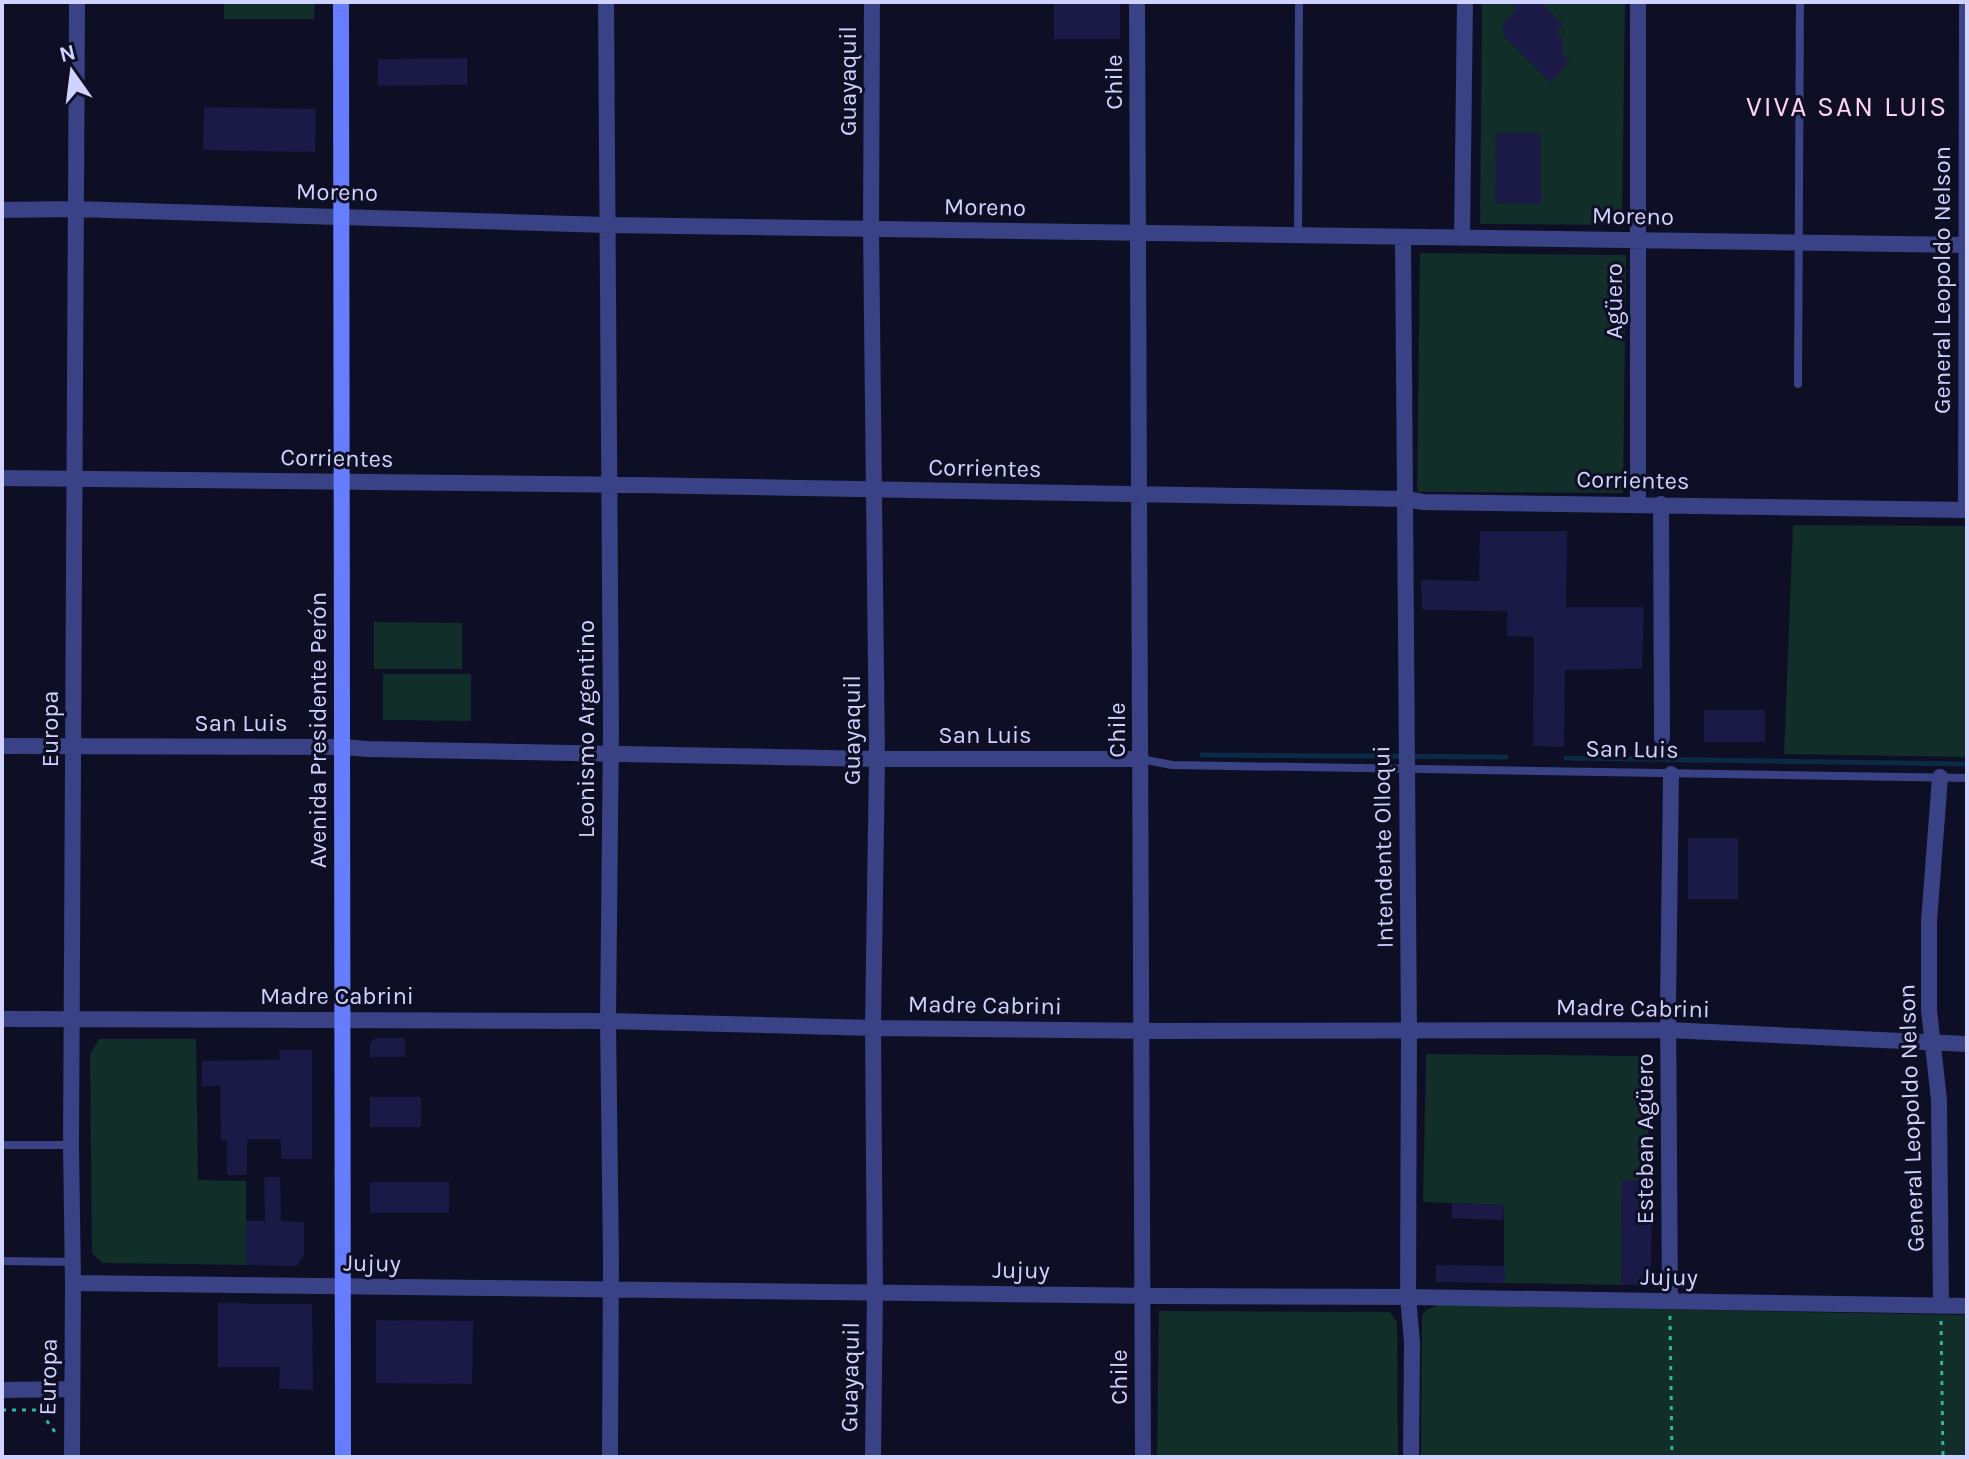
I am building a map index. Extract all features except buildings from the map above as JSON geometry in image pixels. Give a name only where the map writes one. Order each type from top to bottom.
[{"type":"main road","name":"Avenida Presidente Perón","points":[[341,2],[343,1457]]},
{"type":"street","name":"Europa","points":[[72,1457],[77,2]]},
{"type":"street","name":"Leonismo Argentino","points":[[606,2],[610,485],[610,1457]]},
{"type":"street","name":"Guayaquil","points":[[872,2],[871,229],[877,759],[873,1028],[873,1457]]},
{"type":"street","name":"Chile","points":[[1137,2],[1143,1457]]},
{"type":"street","points":[[1462,238],[1465,2]]},
{"type":"street","name":"Agüero","points":[[1638,2],[1638,504]]},
{"type":"street","name":"General Leopoldo Nelson","points":[[1966,510],[1967,2]]},
{"type":"street","name":"Moreno","points":[[2,210],[75,209],[606,225],[1967,245]]},
{"type":"street","name":"Intendente Olloqui","points":[[1403,237],[1411,1457]]},
{"type":"street","name":"Corrientes","points":[[2,478],[610,485],[1966,510]]},
{"type":"street","points":[[1661,504],[1662,738]]},
{"type":"street","name":"San Luis","points":[[2,746],[343,747],[877,759],[1141,759]]},
{"type":"street","name":"Esteban Agüero","points":[[1670,1300],[1668,1030],[1671,774]]},
{"type":"street","name":"General Leopoldo Nelson","points":[[1940,777],[1929,921],[1929,1010],[1939,1100],[1941,1306]]},
{"type":"street","name":"Madre Cabrini","points":[[2,1019],[608,1021],[1141,1031],[1668,1030],[1967,1044]]},
{"type":"street","name":"Jujuy","points":[[73,1283],[1967,1306]]},
{"type":"street","points":[[2,1390],[72,1389]]},
{"type":"lane","points":[[1298,236],[1299,2]]},
{"type":"lane","points":[[1798,384],[1800,2]]},
{"type":"lane","name":"San Luis","points":[[1141,759],[1172,765],[1967,778]]},
{"type":"lane","points":[[2,1145],[71,1145]]},
{"type":"lane","points":[[2,1261],[73,1262]]},
{"type":"path","points":[[1670,1300],[1672,1457]]},
{"type":"path","points":[[1941,1306],[1943,1457]]},
{"type":"path","points":[[2,1410],[39,1410],[55,1431]]},
{"type":"green space","points":[[224,2],[315,2],[314,19],[224,19]]},
{"type":"green space","points":[[1482,2],[1625,2],[1622,225],[1480,224]]},
{"type":"green space","points":[[1420,253],[1626,255],[1623,493],[1417,492]]},
{"type":"green space","points":[[1793,525],[1967,526],[1967,757],[1784,754]]},
{"type":"green space","points":[[374,622],[462,623],[462,669],[374,669]]},
{"type":"green space","points":[[383,674],[471,674],[471,721],[383,720]]},
{"type":"green space","points":[[99,1039],[196,1039],[198,1180],[246,1181],[246,1265],[102,1263],[92,1253],[90,1054]]},
{"type":"green space","points":[[1426,1054],[1651,1056],[1647,1180],[1622,1181],[1621,1285],[1504,1283],[1504,1205],[1423,1202]]},
{"type":"green space","points":[[1438,1305],[1967,1315],[1967,1457],[1421,1457],[1422,1315]]},
{"type":"green space","points":[[1159,1311],[1390,1312],[1397,1322],[1398,1457],[1157,1457]]},
{"type":"waterway","points":[[1202,755],[1506,757]]},
{"type":"waterway","points":[[1566,758],[1967,764]]},
{"type":"district","name":"VIVA SAN LUIS","points":[[1847,106]]}]
